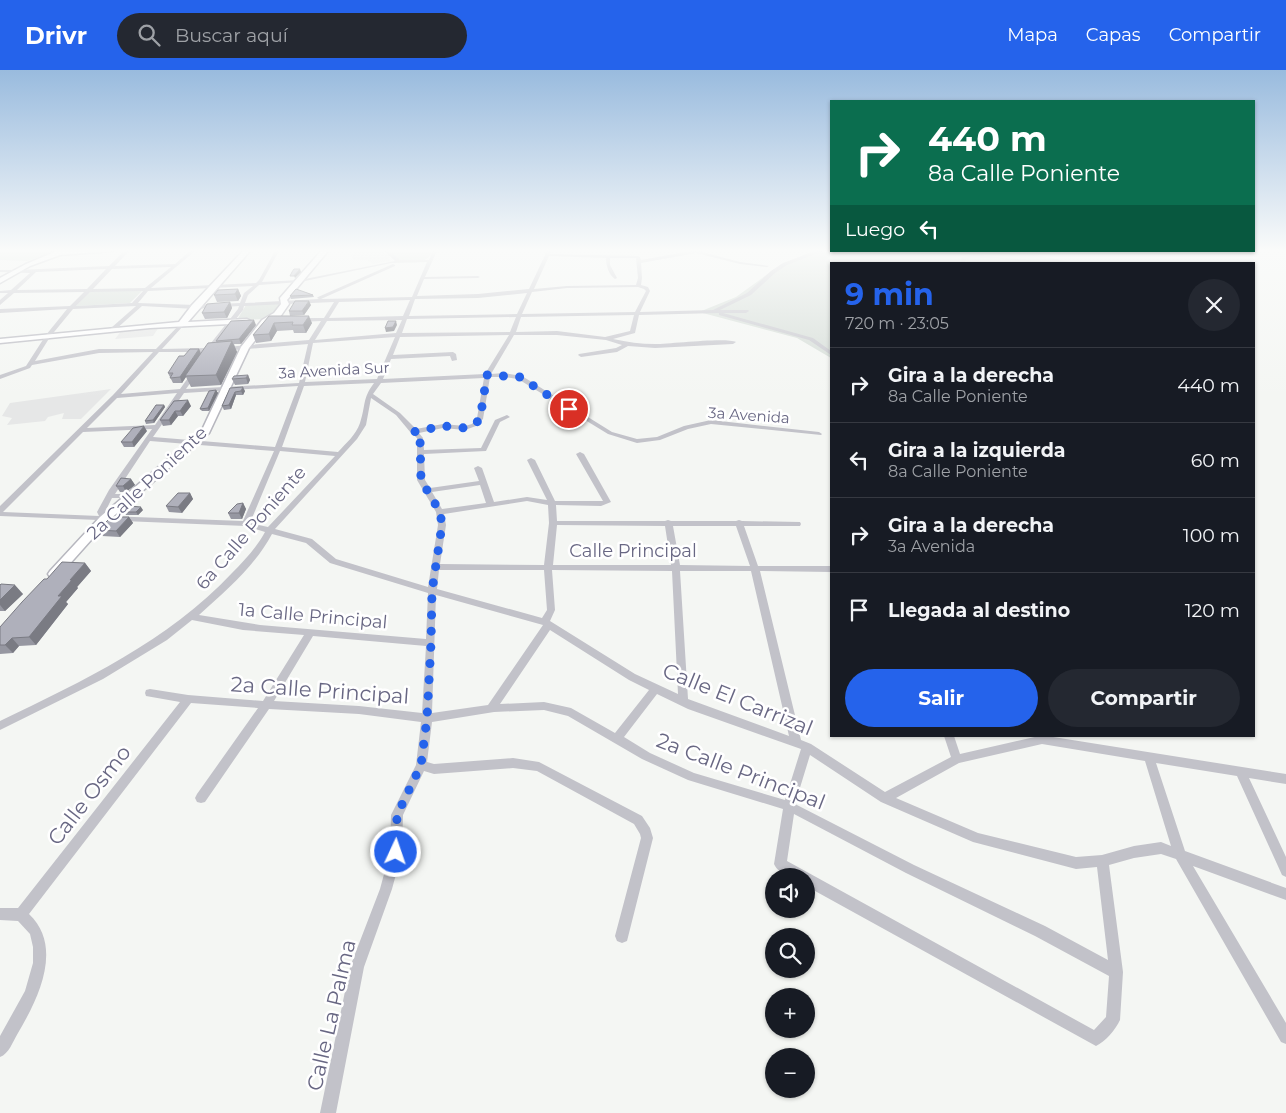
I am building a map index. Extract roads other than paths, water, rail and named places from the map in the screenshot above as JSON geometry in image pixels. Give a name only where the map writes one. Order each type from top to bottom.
[{"type":"street","points":[[0,377],[22,370],[32,363],[48,336],[79,300]]},
{"type":"street","points":[[134,304],[138,300]]},
{"type":"street","points":[[0,512],[115,396],[202,300]]},
{"type":"street","points":[[204,358],[208,350],[241,309],[244,300]]},
{"type":"street","points":[[246,524],[302,384],[311,341],[338,300]]},
{"type":"street","points":[[0,311],[134,304],[195,307],[346,300]]},
{"type":"street","points":[[404,318],[412,300]]},
{"type":"street","points":[[413,432],[443,426],[465,428],[474,425],[480,419],[487,375],[512,334],[527,300]]},
{"type":"street","points":[[605,339],[633,332],[637,314],[644,300]]},
{"type":"street","points":[[712,312],[740,300]]},
{"type":"street","name":"2a Calle Poniente","points":[[46,581],[104,519],[206,431],[212,422],[225,388],[245,347],[264,323],[274,320],[278,316],[284,307],[283,302]]},
{"type":"street","points":[[112,329],[141,304]]},
{"type":"street","points":[[288,320],[746,311]]},
{"type":"street","points":[[712,312],[811,339],[830,352]]},
{"type":"street","name":"6a Calle Poniente","points":[[0,726],[117,665],[192,617],[232,581],[265,541],[270,530],[355,438],[363,425],[369,394],[379,381],[404,318]]},
{"type":"street","points":[[0,341],[112,329],[274,320]]},
{"type":"street","points":[[32,363],[100,351],[208,350],[397,335],[557,333],[605,339],[626,345],[664,347],[733,342]]},
{"type":"street","points":[[581,355],[617,350],[626,345]]},
{"type":"street","points":[[389,357],[454,354],[454,360]]},
{"type":"street","points":[[104,519],[101,512],[110,496],[198,366]]},
{"type":"street","name":"3a Avenida Sur","points":[[183,390],[487,375]]},
{"type":"street","name":"3a Avenida","points":[[487,375],[520,377],[610,433],[637,441],[658,439],[686,427],[711,422],[819,434]]},
{"type":"street","points":[[115,396],[183,390]]},
{"type":"street","points":[[369,394],[398,414],[420,438],[421,480],[440,512],[527,499],[552,503],[601,504],[607,502],[580,454]]},
{"type":"street","points":[[480,419],[497,421],[507,417]]},
{"type":"street","points":[[420,452],[484,450],[497,421]]},
{"type":"street","points":[[80,430],[157,427]]},
{"type":"street","points":[[150,439],[339,454]]},
{"type":"street","points":[[491,708],[547,623],[551,610],[548,569],[552,503],[531,460]]},
{"type":"street","points":[[478,468],[490,504]]},
{"type":"street","points":[[427,491],[482,484]]},
{"type":"street","points":[[110,496],[130,496]]},
{"type":"street","name":"Calle El Carrizal","points":[[0,512],[104,519],[246,524],[309,541],[333,561],[547,623],[632,677],[683,702],[801,745],[885,798],[977,838],[1076,864],[1102,861],[1134,852],[1161,848],[1286,894]]},
{"type":"street","name":"Calle La Palma","points":[[328,1113],[358,967],[386,889],[396,852],[397,815],[421,765],[427,718],[432,591],[442,525],[440,512]]},
{"type":"street","points":[[668,522],[676,567],[683,702]]},
{"type":"street","points":[[552,523],[739,522],[797,524]]},
{"type":"street","points":[[739,522],[756,569],[801,745],[780,864],[787,868]]},
{"type":"street","name":"Calle Principal","points":[[435,567],[548,569],[676,567],[830,568]]},
{"type":"street","name":"1a Calle Principal","points":[[192,617],[217,624],[431,644]]},
{"type":"street","points":[[202,798],[266,705],[311,632]]},
{"type":"street","points":[[617,738],[656,688]]},
{"type":"street","name":"2a Calle Principal","points":[[150,693],[266,705],[359,710],[427,718],[491,708],[544,706],[571,712],[646,756],[692,777],[789,806],[910,869],[1040,931],[1116,972]]},
{"type":"street","name":"Calle Osmo","points":[[21,915],[188,698]]},
{"type":"street","points":[[949,737],[957,759]]},
{"type":"street","points":[[885,798],[957,759],[1042,740],[1286,779]]},
{"type":"street","points":[[1149,757],[1180,855],[1286,1037]]},
{"type":"street","points":[[421,765],[434,769],[513,764],[539,767],[638,820],[646,832],[647,838],[622,936]]},
{"type":"street","points":[[1240,771],[1286,871]]},
{"type":"street","points":[[815,884],[1096,1039],[1113,1020],[1116,972],[1102,861]]},
{"type":"street","points":[[0,914],[21,915],[36,930],[42,958],[29,1000],[0,1050]]}]
